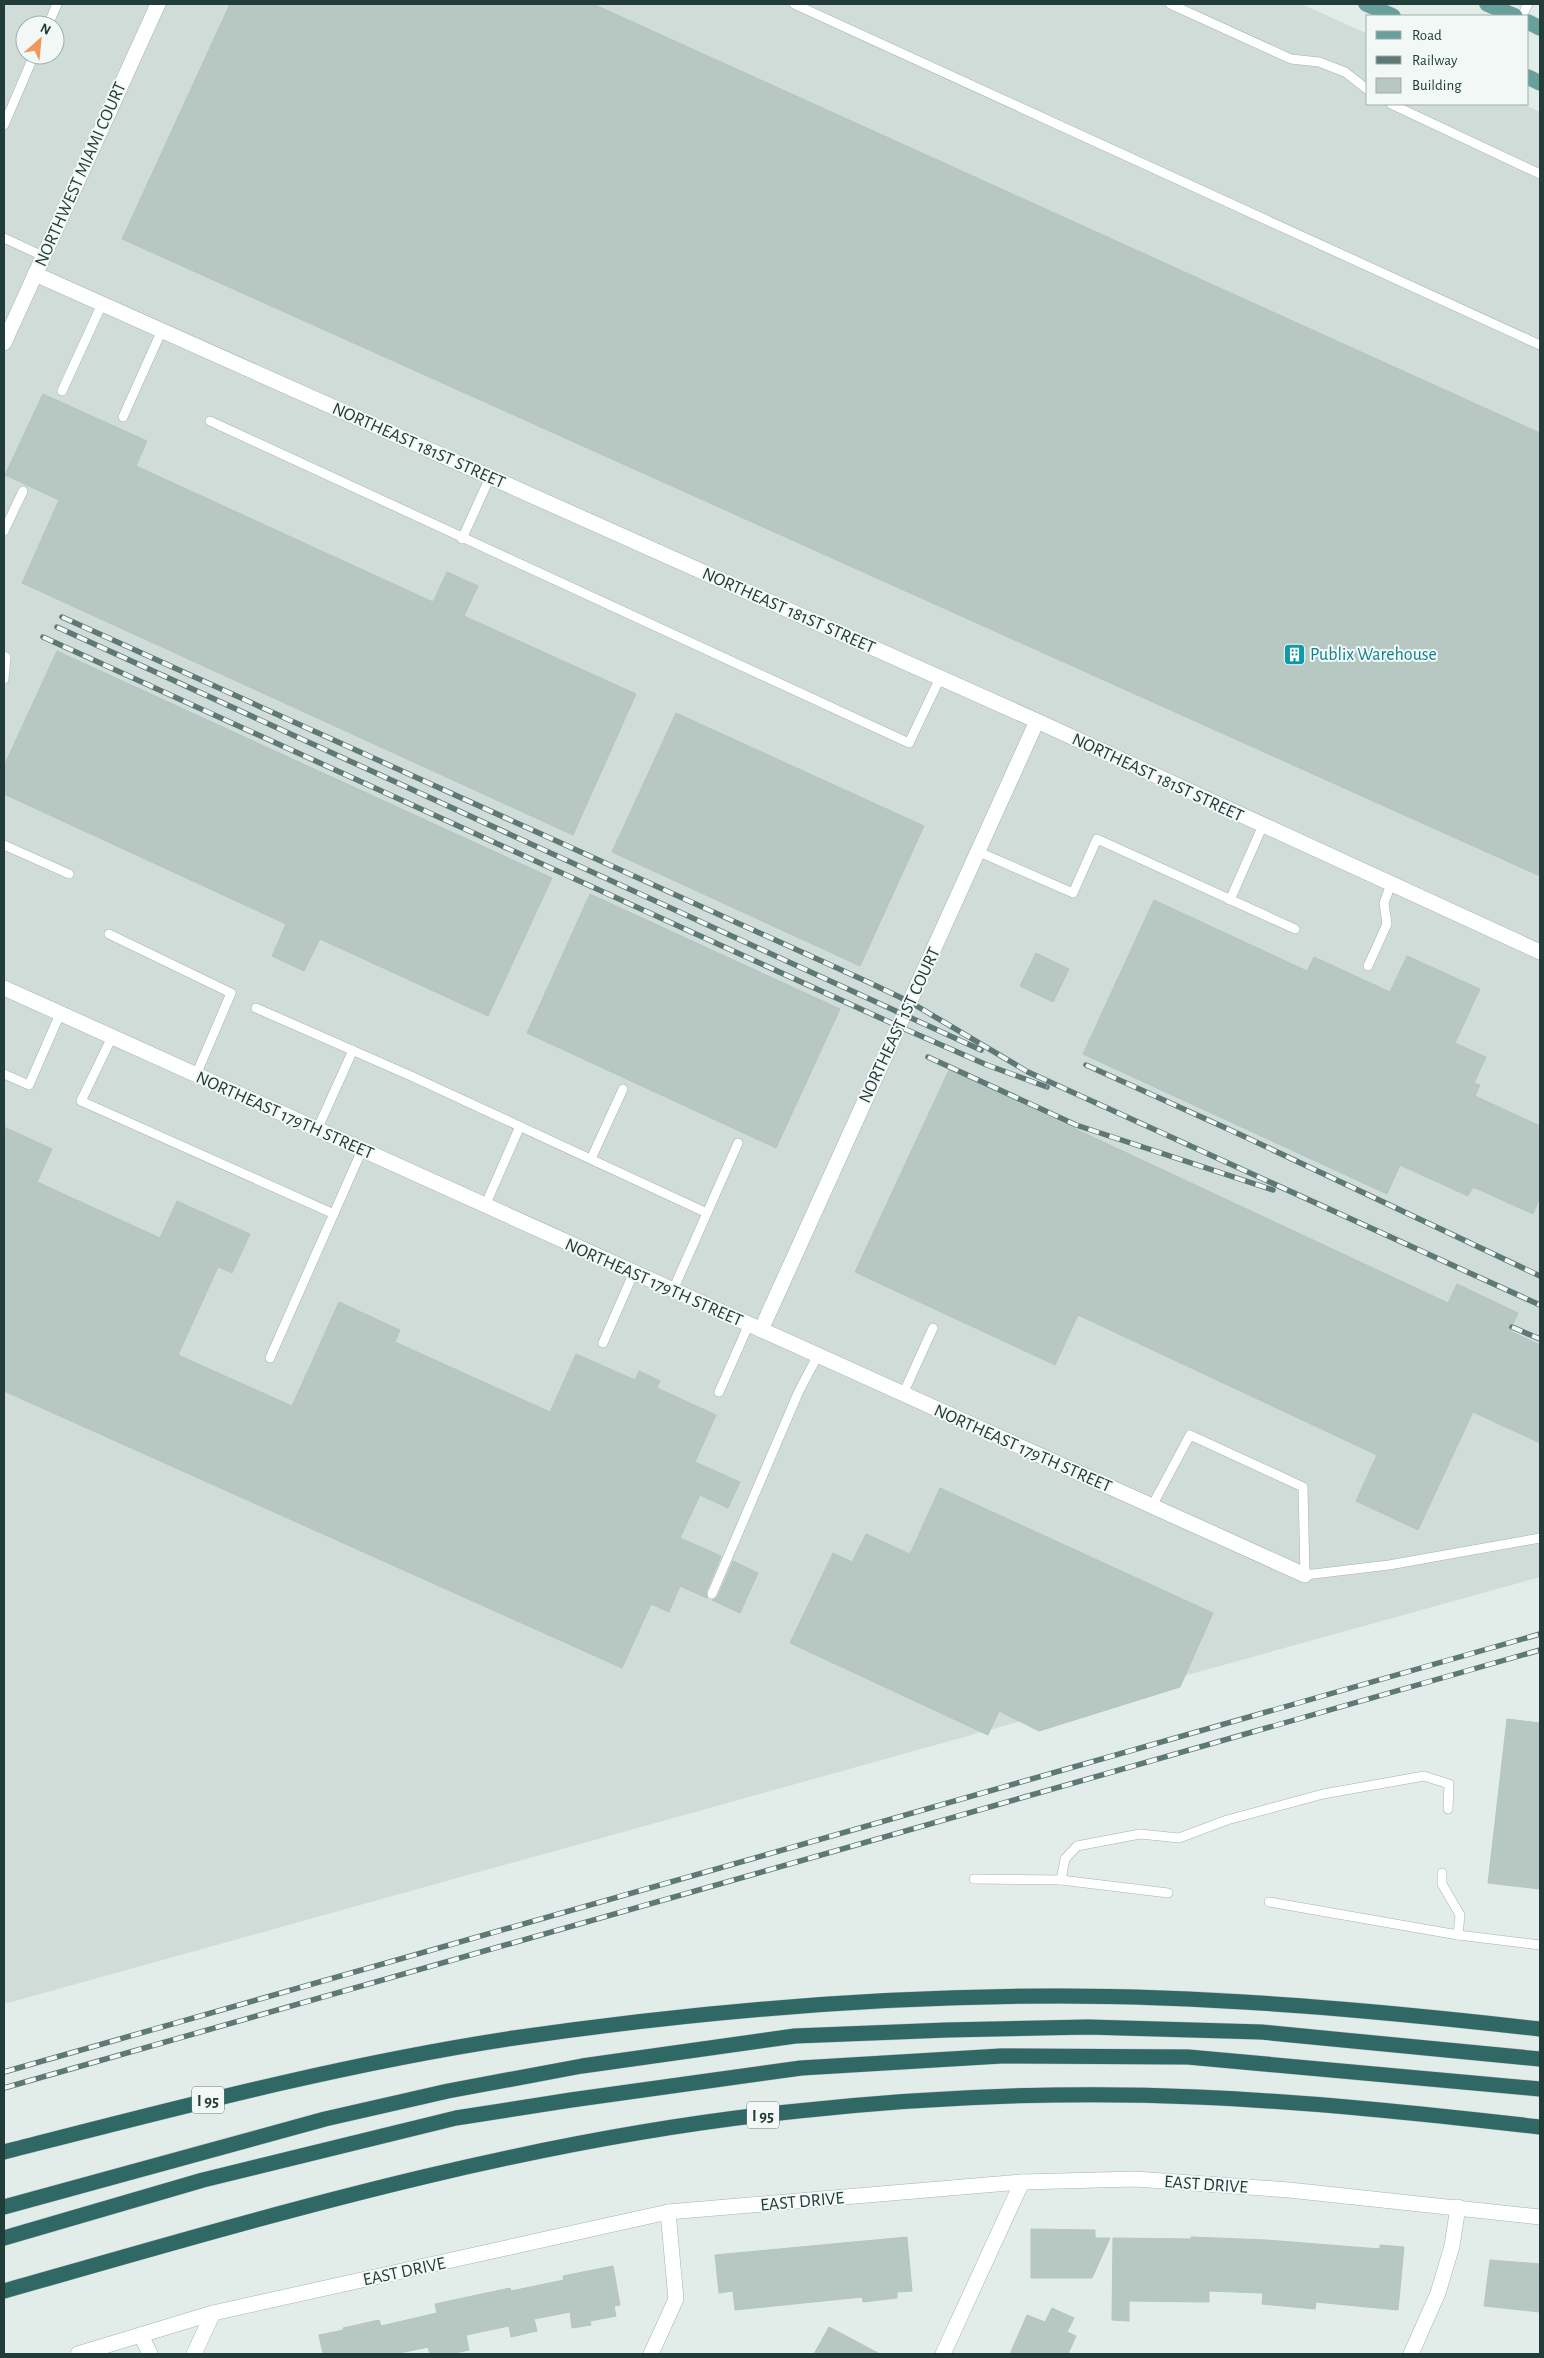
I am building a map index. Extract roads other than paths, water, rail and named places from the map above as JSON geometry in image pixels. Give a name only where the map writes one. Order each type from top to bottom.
[{"type":"highway","name":"I 95","points":[[4,2152],[266,2086],[414,2055],[513,2038],[619,2024],[783,2008],[976,1998],[1056,1996],[1149,1997],[1285,2004],[1540,2028]]},
{"type":"highway","points":[[4,2207],[315,2122],[448,2091],[582,2066],[795,2036],[1088,2027],[1261,2032],[1540,2059]]},
{"type":"highway","points":[[4,2238],[203,2180],[456,2118],[801,2068],[1001,2056],[1188,2057],[1540,2089]]},
{"type":"highway","name":"I 95","points":[[4,2291],[188,2239],[455,2169],[632,2134],[796,2111],[943,2099],[1108,2095],[1196,2097],[1313,2104],[1540,2127]]},
{"type":"main road","points":[[1366,4],[1392,15]]},
{"type":"main road","points":[[1487,4],[1513,15]]},
{"type":"street","name":"NORTHWEST MIAMI COURT","points":[[4,343],[158,4]]},
{"type":"street","name":"NORTHEAST 181ST STREET","points":[[35,274],[1037,721],[1540,952]]},
{"type":"street","name":"NORTHEAST 1ST COURT","points":[[755,1327],[979,852],[1037,721]]},
{"type":"street","name":"NORTHEAST 179TH STREET","points":[[4,988],[1305,1575]]},
{"type":"street","name":"EAST DRIVE","points":[[78,2354],[213,2313],[668,2212],[1022,2182],[1134,2178],[1289,2190],[1540,2217]]},
{"type":"street","points":[[943,2354],[1022,2182]]},
{"type":"street","points":[[1411,2354],[1444,2274],[1452,2246],[1458,2207]]},
{"type":"street","points":[[651,2354],[676,2299],[668,2212]]},
{"type":"street","points":[[194,2354],[213,2313]]},
{"type":"street","points":[[141,2335],[150,2354]]},
{"type":"lane","points":[[794,4],[1540,345]]},
{"type":"lane","points":[[1170,4],[1291,59],[1319,62],[1345,72],[1366,88]]},
{"type":"lane","points":[[4,125],[30,65]]},
{"type":"lane","points":[[1393,105],[1540,174]]},
{"type":"lane","points":[[4,238],[43,256]]},
{"type":"lane","points":[[62,391],[102,304]]},
{"type":"lane","points":[[123,418],[162,330]]},
{"type":"lane","points":[[210,421],[462,539],[909,743],[940,678]]},
{"type":"lane","points":[[462,539],[490,477]]},
{"type":"lane","points":[[4,531],[23,491]]},
{"type":"lane","points":[[4,656],[6,657],[4,678]]},
{"type":"lane","points":[[1230,900],[1264,825]]},
{"type":"lane","points":[[979,852],[1073,893],[1097,839],[1295,929]]},
{"type":"lane","points":[[4,845],[69,874]]},
{"type":"lane","points":[[1368,966],[1387,924],[1384,903],[1391,884]]},
{"type":"lane","points":[[109,934],[230,993],[196,1075]]},
{"type":"lane","points":[[256,1008],[353,1050],[708,1212]]},
{"type":"lane","points":[[4,1074],[29,1085],[60,1014]]},
{"type":"lane","points":[[112,1037],[82,1101],[334,1214]]},
{"type":"lane","points":[[317,1130],[353,1050]]},
{"type":"lane","points":[[591,1159],[623,1089]]},
{"type":"lane","points":[[486,1206],[520,1126]]},
{"type":"lane","points":[[672,1290],[738,1143]]},
{"type":"lane","points":[[270,1358],[362,1150]]},
{"type":"lane","points":[[603,1343],[634,1272]]},
{"type":"lane","points":[[719,1392],[755,1327]]},
{"type":"lane","points":[[903,1394],[933,1328]]},
{"type":"lane","points":[[712,1594],[799,1391],[818,1355]]},
{"type":"lane","points":[[1152,1506],[1190,1435],[1303,1487],[1305,1575],[1389,1565],[1540,1538]]},
{"type":"lane","points":[[1061,1880],[1065,1859],[1077,1846],[1140,1834],[1179,1838],[1226,1820],[1323,1794],[1424,1776],[1449,1784],[1448,1809]]},
{"type":"lane","points":[[1442,1873],[1442,1884],[1460,1915],[1458,1935]]},
{"type":"lane","points":[[974,1879],[1061,1880],[1168,1893]]},
{"type":"lane","points":[[1269,1902],[1458,1935],[1540,1945]]},
{"type":"railway","points":[[62,617],[868,982],[910,1002],[1028,1072],[1540,1305]]},
{"type":"railway","points":[[57,627],[981,1050]]},
{"type":"railway","points":[[43,637],[898,1026],[987,1065],[1047,1087]]},
{"type":"railway","points":[[928,1057],[1076,1125],[1273,1190]]},
{"type":"railway","points":[[1086,1065],[1239,1134],[1540,1276]]},
{"type":"railway","points":[[1512,1327],[1540,1339]]},
{"type":"railway","points":[[4,2072],[1540,1634]]},
{"type":"railway","points":[[4,2088],[1540,1650]]},
{"type":"place","name":"Publix Warehouse","points":[[1294,654]]}]
